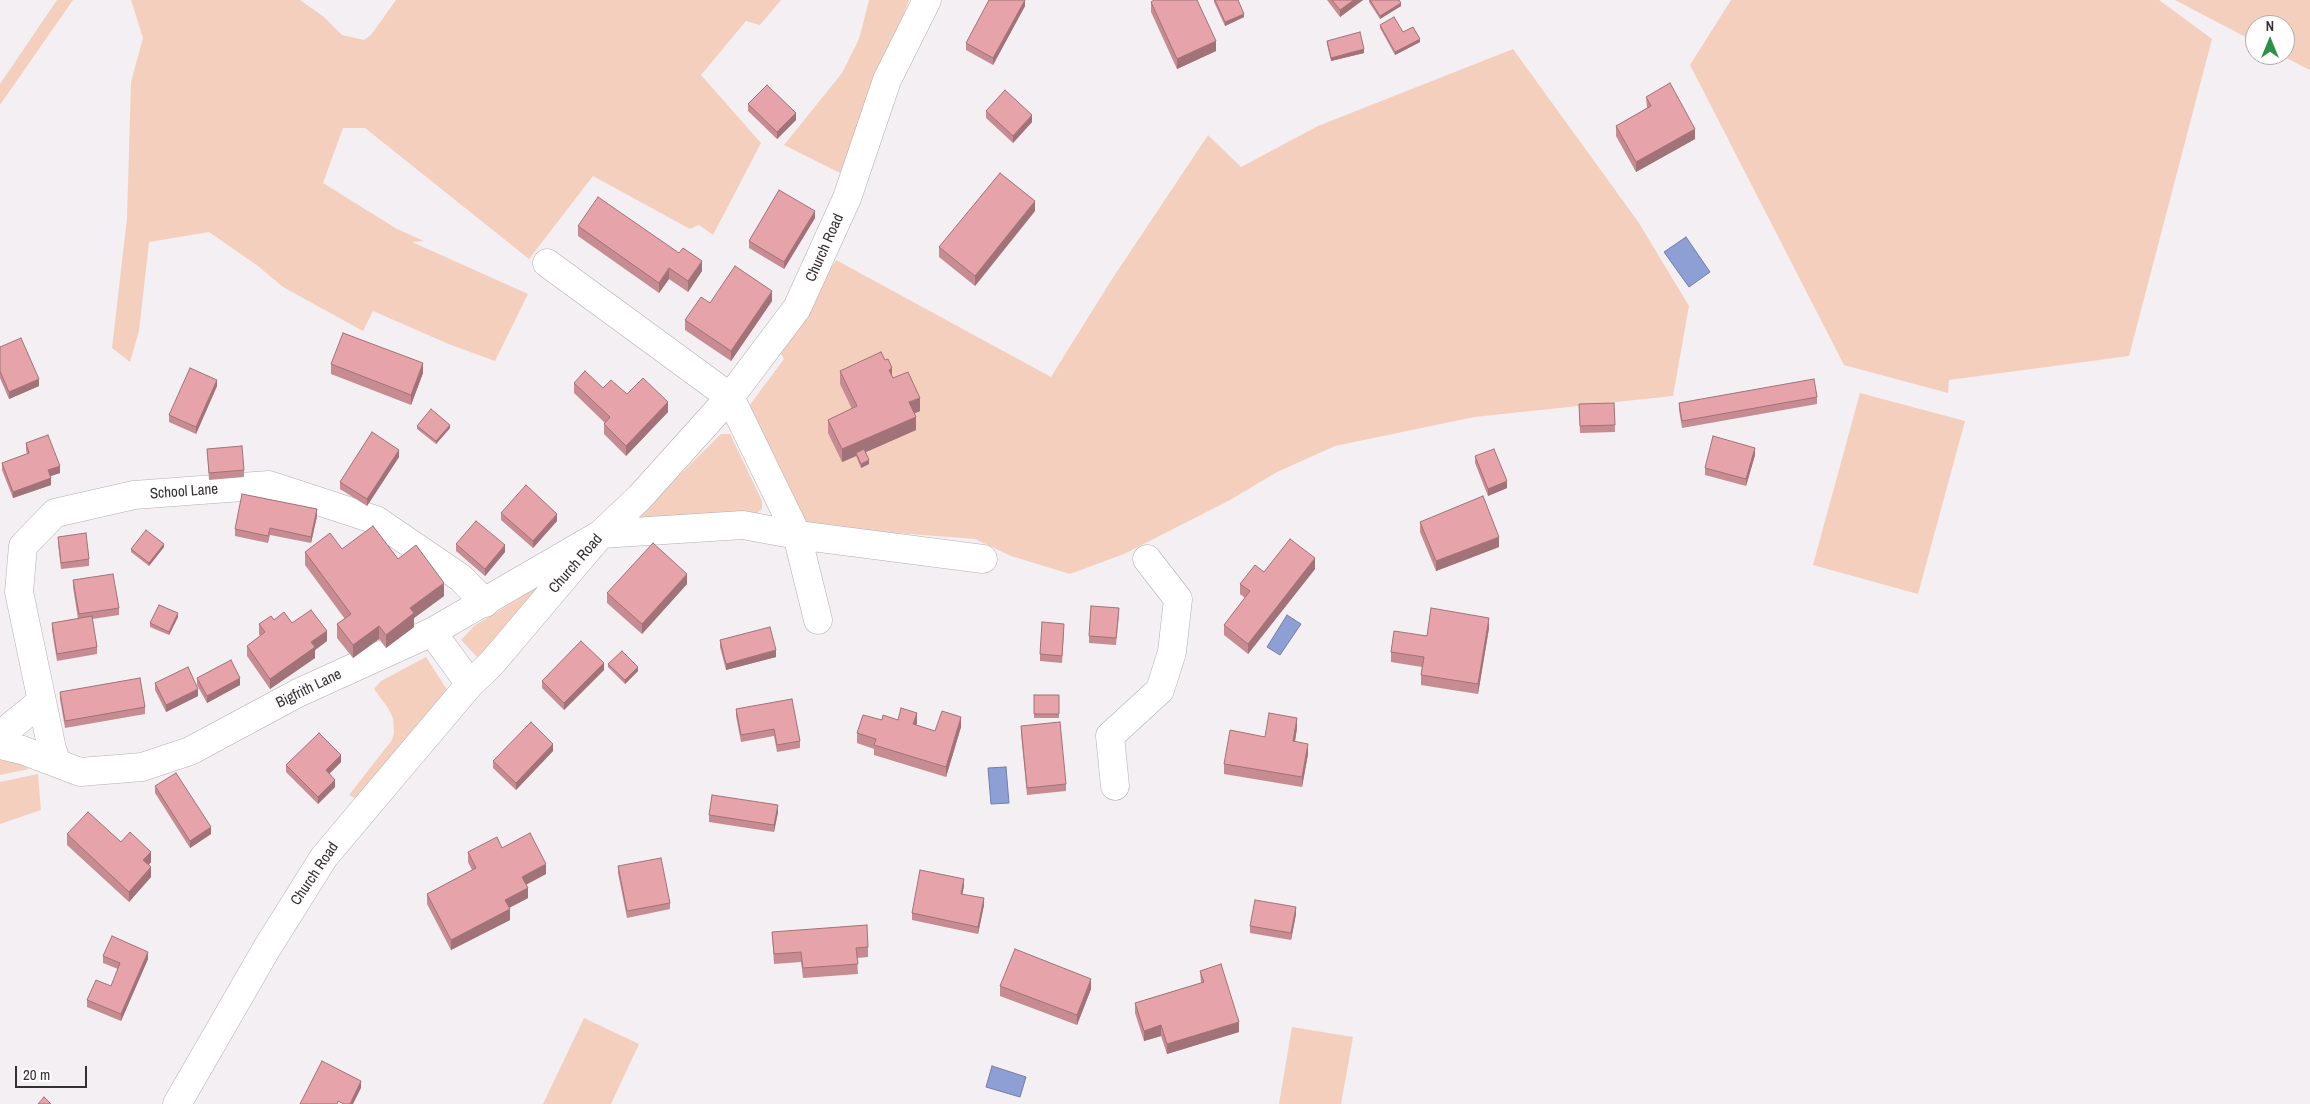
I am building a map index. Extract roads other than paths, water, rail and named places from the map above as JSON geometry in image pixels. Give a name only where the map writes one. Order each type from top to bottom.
[{"type":"street","name":"Church Road","points":[[177,1104],[267,948],[324,857],[470,684],[491,664],[601,534],[640,497],[730,397],[797,308],[847,198],[887,80],[927,0]]},
{"type":"street","points":[[547,263],[730,397],[797,534],[818,620]]},
{"type":"street","name":"School Lane","points":[[57,763],[52,749],[19,592],[23,546],[55,513],[126,497],[269,486],[376,520],[461,578],[484,603]]},
{"type":"street","points":[[601,534],[743,525],[984,559]]},
{"type":"street","name":"Bigfrith Lane","points":[[0,745],[22,750],[80,772],[142,767],[190,751],[298,693],[432,632],[601,534]]},
{"type":"street","points":[[1116,786],[1110,736],[1160,690],[1172,652],[1178,599],[1147,559]]},
{"type":"street","points":[[432,632],[470,684]]},
{"type":"street","points":[[0,735],[42,701]]},
{"type":"water","points":[[1686,237],[1710,272],[1689,287],[1664,252]]},
{"type":"water","points":[[1287,615],[1301,624],[1280,655],[1267,647]]},
{"type":"water","points":[[1006,767],[1009,803],[991,804],[988,768]]},
{"type":"water","points":[[992,1066],[1026,1077],[1020,1097],[986,1087]]}]
